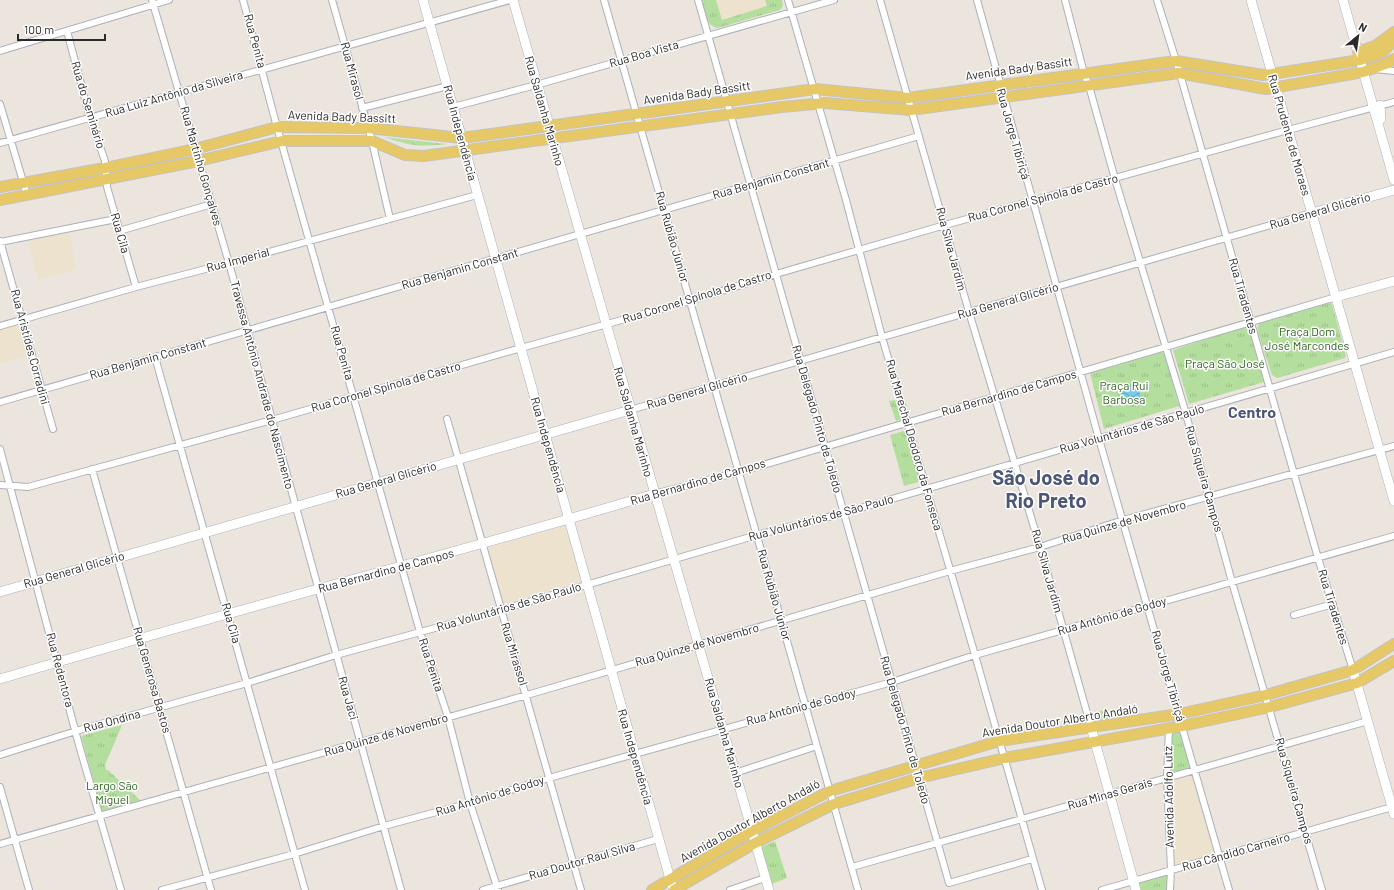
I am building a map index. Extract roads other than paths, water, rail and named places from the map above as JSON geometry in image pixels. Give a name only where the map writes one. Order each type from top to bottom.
[{"type":"main road","points":[[1359,56],[1394,32]]},
{"type":"main road","name":"Avenida Bady Bassitt","points":[[0,187],[24,184],[195,149],[277,127],[368,128],[462,138],[637,115],[815,89],[908,98],[1176,61],[1263,75],[1383,52],[1394,40]]},
{"type":"main road","name":"Avenida Bady Bassitt","points":[[0,200],[106,180],[282,141],[372,141],[405,155],[424,156],[818,103],[911,110],[1179,73],[1266,89],[1276,88],[1368,71],[1394,59]]},
{"type":"main road","name":"Avenida Doutor Alberto Andaló","points":[[652,890],[752,831],[830,791],[999,741],[1179,714],[1266,696],[1353,670],[1394,644]]},
{"type":"main road","name":"Avenida Doutor Alberto Andaló","points":[[673,890],[755,843],[834,804],[919,778],[1005,758],[1182,726],[1270,707],[1357,683],[1394,661]]},
{"type":"street","points":[[0,51],[67,31],[153,2],[169,0]]},
{"type":"street","name":"Rua Penita","points":[[244,0],[277,127],[403,566],[420,632],[448,717],[470,803],[497,888]]},
{"type":"street","name":"Rua Mirasol","points":[[332,0],[372,141],[390,219]]},
{"type":"street","name":"Rua Independência","points":[[423,0],[673,890]]},
{"type":"street","name":"Rua Luiz Antônio da Silveira","points":[[0,143],[511,0]]},
{"type":"street","name":"Rua Saldanha Marinho","points":[[511,0],[769,890]]},
{"type":"street","name":"Rua Rubião Júnior","points":[[604,0],[858,890]]},
{"type":"street","name":"Rua Delegado Pinto de Toledo","points":[[698,0],[949,883],[1032,859]]},
{"type":"street","name":"Rua Marechal Deodoro da Fonseca","points":[[788,0],[815,89],[882,337],[1042,890]]},
{"type":"street","name":"Rua Boa Vista","points":[[454,107],[834,0]]},
{"type":"street","name":"Rua Silva Jardim","points":[[880,0],[993,398],[1040,547],[1064,630],[1135,885]]},
{"type":"street","name":"Rua Jorge Tibiriçá","points":[[977,0],[1099,439],[1229,890]]},
{"type":"street","name":"Rua Siqueira Campos","points":[[1065,0],[1084,73],[1186,413],[1232,582],[1282,746],[1322,890]]},
{"type":"street","name":"Rua Tiradentes","points":[[1159,0],[1249,321],[1295,472],[1318,558],[1357,683],[1393,810]]},
{"type":"street","name":"Rua Prudente de Moraes","points":[[1251,0],[1394,501]]},
{"type":"street","points":[[1343,0],[1359,56],[1368,71],[1377,106],[1385,148],[1394,180]]},
{"type":"street","name":"Rua Martinho Gonçalves","points":[[153,2],[229,263]]},
{"type":"street","name":"Rua do Seminário","points":[[67,31],[90,118],[105,161],[106,180]]},
{"type":"street","points":[[1368,71],[1394,71]]},
{"type":"street","points":[[362,108],[448,86]]},
{"type":"street","name":"Rua Coronel Spínola de Castro","points":[[0,485],[28,487],[272,420],[521,348],[690,302],[776,274],[945,225],[1033,202],[1203,153],[1394,102]]},
{"type":"street","points":[[0,104],[27,195]]},
{"type":"street","name":"Rua Benjamin Constant","points":[[0,402],[919,136]]},
{"type":"street","name":"Rua Cila","points":[[106,180],[119,231],[136,286]]},
{"type":"street","name":"Rua General Glicério","points":[[0,592],[1394,190]]},
{"type":"street","name":"Rua Imperial","points":[[0,326],[136,286],[229,263],[477,195]]},
{"type":"street","points":[[119,231],[212,204]]},
{"type":"street","points":[[0,242],[116,218]]},
{"type":"street","name":"Rua Aristides Corradini","points":[[0,242],[24,320],[53,430]]},
{"type":"street","name":"Travessa Antônio Andrade do Nascimento","points":[[229,263],[295,507]]},
{"type":"street","name":"Rua Bernardino de Campos","points":[[0,679],[228,613],[484,544],[654,494],[738,472],[1081,373],[1249,321],[1394,281]]},
{"type":"street","name":"Rua Voluntários de São Paulo","points":[[247,684],[336,656],[501,610],[673,559],[844,514],[926,488],[1014,464],[1394,352]]},
{"type":"street","name":"Rua Cila","points":[[155,357],[305,890]]},
{"type":"street","name":"Rua Mirassol","points":[[447,419],[484,544],[501,610],[527,695],[581,890]]},
{"type":"street","name":"Rua Quinze de Novembro","points":[[0,844],[184,793],[527,695],[698,644],[867,597],[950,571],[1040,547],[1123,520],[1394,446]]},
{"type":"street","name":"Rua Redentora","points":[[0,449],[76,731],[121,890]]},
{"type":"street","name":"Rua Generosa Bastos","points":[[92,469],[211,890]]},
{"type":"street","name":"Rua Jaci","points":[[295,507],[401,890]]},
{"type":"street","name":"Rua Antônio de Godoy","points":[[162,890],[294,854],[384,826],[470,803],[549,778],[892,682],[975,655],[1394,536]]},
{"type":"street","points":[[1294,615],[1332,604]]},
{"type":"street","name":"Rua Ondina","points":[[0,755],[76,731],[247,684]]},
{"type":"street","name":"Rua Minas Gerais","points":[[852,867],[1368,721]]},
{"type":"street","name":"Avenida Adolfo Lutz","points":[[1168,728],[1167,778],[1171,870],[1170,890]]},
{"type":"street","points":[[735,773],[817,746]]},
{"type":"street","points":[[0,787],[29,890]]},
{"type":"street","name":"Rua Cândido Carneiro","points":[[1102,890],[1135,885],[1171,870],[1219,856],[1305,832],[1393,810]]},
{"type":"street","name":"Rua Doutor Raul Silva","points":[[483,890],[497,888],[658,839]]},
{"type":"street","points":[[730,890],[765,878]]},
{"type":"water","points":[[1137,383],[1141,397],[1128,400],[1128,403],[1121,404],[1119,396],[1122,395],[1120,388]]},
{"type":"district","name":"Centro","points":[[1252,412]]},
{"type":"district","name":"São José do Rio Preto","points":[[1046,490]]},
{"type":"park label","name":"Praça Dom José Marcondes","points":[[1307,339]]},
{"type":"park label","name":"Praça São José","points":[[1225,364]]},
{"type":"park label","name":"Praça Rui Barbosa","points":[[1124,393]]},
{"type":"park label","name":"Largo São Miguel","points":[[112,793]]}]
